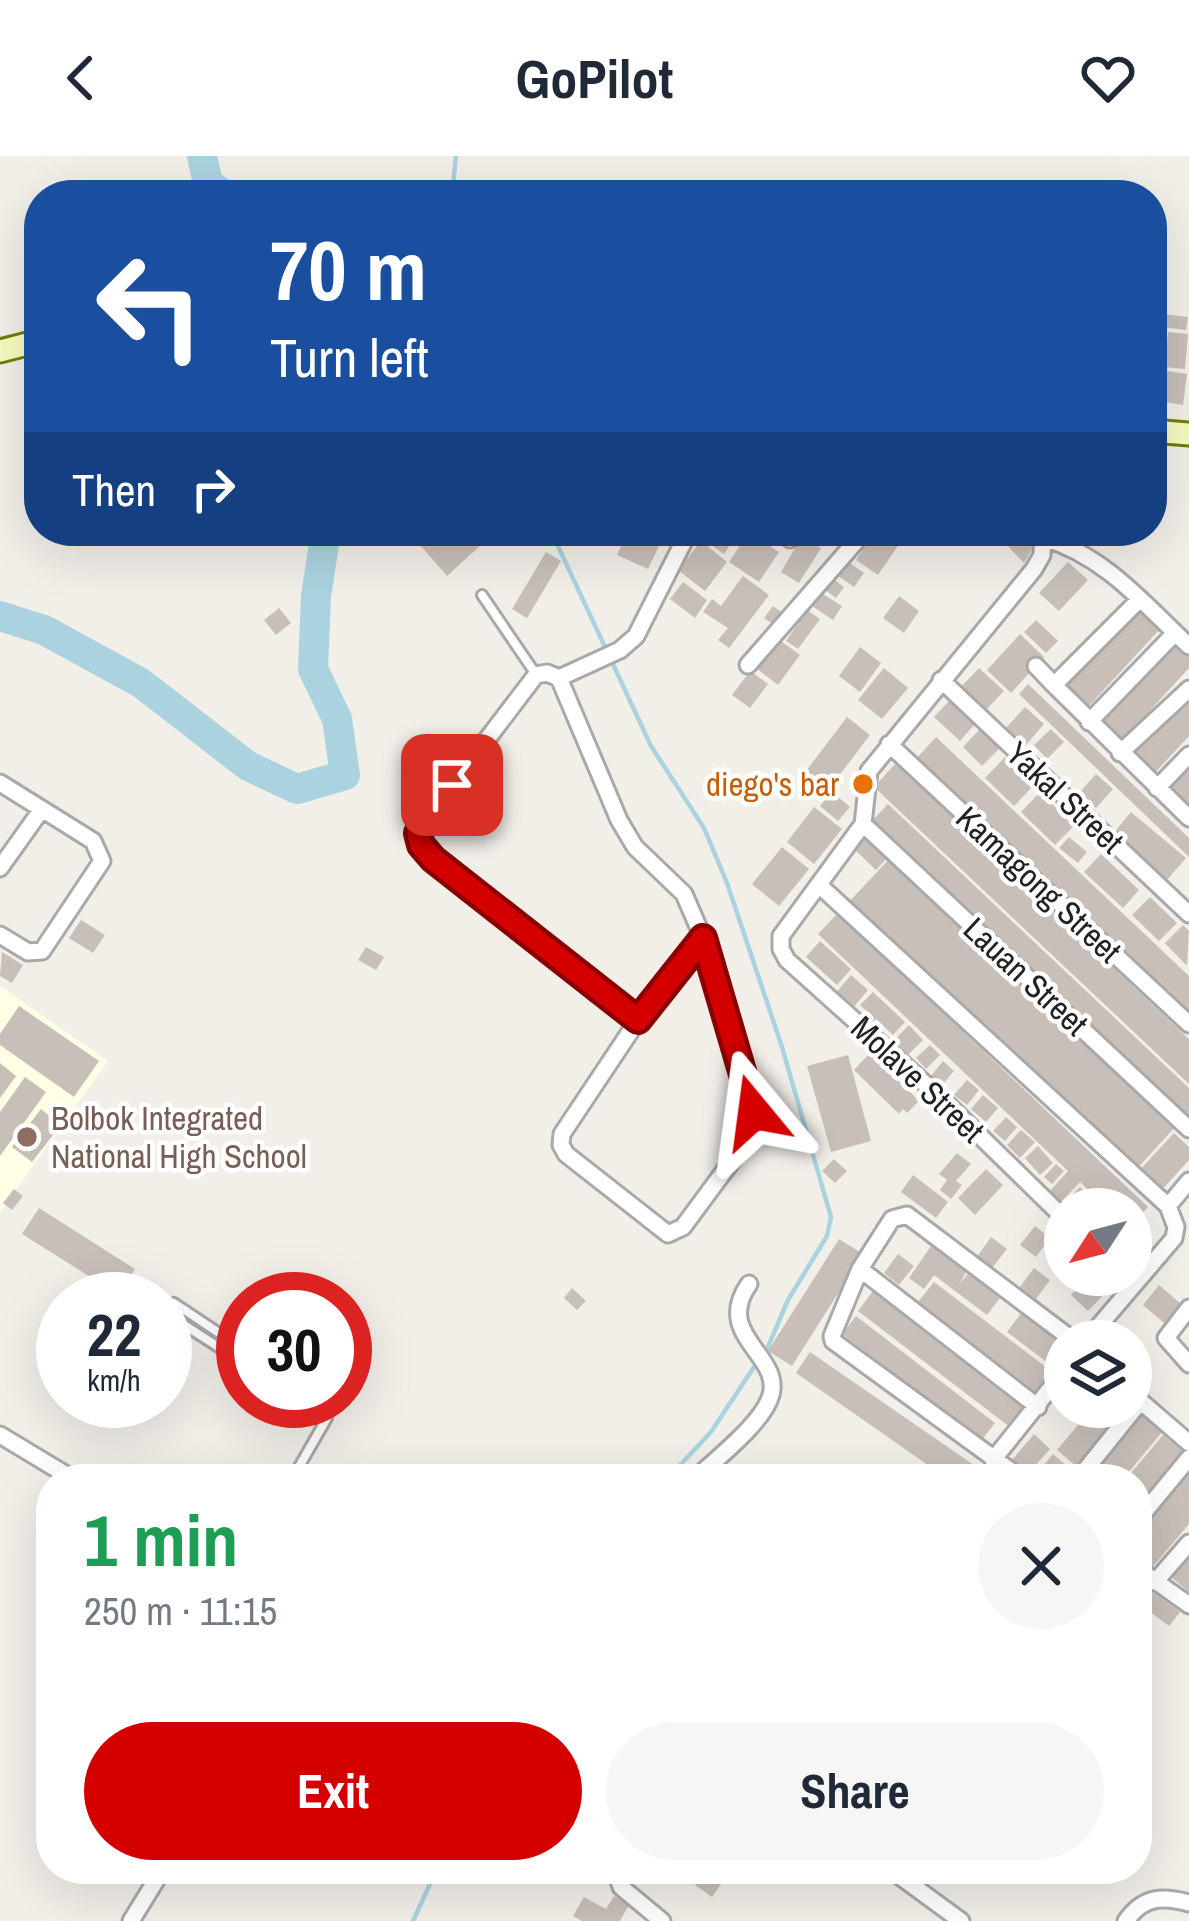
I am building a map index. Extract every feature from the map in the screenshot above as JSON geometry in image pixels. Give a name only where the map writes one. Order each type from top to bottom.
[{"type":"street","points":[[559,678],[617,652],[636,636],[681,546]]},
{"type":"street","points":[[748,665],[852,546]]},
{"type":"street","points":[[1042,546],[1034,569],[869,771],[863,824],[819,886],[1168,1206],[1176,1227],[1174,1238],[1152,1258]]},
{"type":"street","points":[[1070,546],[1093,558],[1141,598],[1189,646]]},
{"type":"street","points":[[1054,686],[1141,598]]},
{"type":"street","points":[[1088,722],[1175,633]]},
{"type":"street","points":[[1036,666],[1189,818]]},
{"type":"street","points":[[638,1020],[421,845],[418,833],[424,822],[536,675],[559,678],[619,820],[635,847],[684,895],[696,914],[703,938],[756,1124],[683,1227],[668,1234],[566,1154],[562,1134],[638,1020],[703,938]]},
{"type":"street","name":"Yakal Street","points":[[941,680],[1189,914]]},
{"type":"street","points":[[1120,753],[1189,689]]},
{"type":"street","name":"Kamagong Street","points":[[889,744],[1189,1024]]},
{"type":"street","points":[[1157,788],[1189,755]]},
{"type":"street","points":[[0,783],[93,841],[102,860],[41,951],[28,952],[0,935]]},
{"type":"street","points":[[0,868],[42,809]]},
{"type":"street","name":"Lauan Street","points":[[863,824],[1189,1129]]},
{"type":"street","name":"Molave Street","points":[[819,886],[781,936],[787,960],[940,1097],[1044,1199]]},
{"type":"street","points":[[1168,1206],[1189,1181]]},
{"type":"street","points":[[999,1464],[832,1336],[860,1269],[892,1219],[907,1215],[1046,1320]]},
{"type":"street","points":[[860,1269],[1038,1408]]},
{"type":"street","points":[[710,1464],[762,1414],[771,1396],[766,1368],[740,1331],[739,1298],[748,1284]]},
{"type":"street","points":[[1189,1308],[1166,1338],[1189,1364]]},
{"type":"street","points":[[993,1460],[1044,1400]]},
{"type":"street","points":[[1152,1411],[1189,1443]]},
{"type":"street","points":[[1089,1464],[1114,1428]]},
{"type":"street","points":[[0,1435],[48,1464]]},
{"type":"street","points":[[1152,1502],[1189,1458]]},
{"type":"street","points":[[1155,1582],[1189,1543]]},
{"type":"street","points":[[1152,1580],[1189,1605]]},
{"type":"street","points":[[131,1921],[154,1884]]},
{"type":"street","points":[[620,1884],[662,1921]]},
{"type":"street","points":[[910,1884],[961,1921]]},
{"type":"street","points":[[1126,1921],[1148,1900],[1164,1896],[1189,1903]]},
{"type":"lane","points":[[482,595],[536,675]]},
{"type":"lane","points":[[174,1303],[242,1356],[175,1319],[170,1305],[174,1303]]},
{"type":"lane","points":[[301,1464],[321,1428]]},
{"type":"shaded area","name":"Bolbok Integrated National High School","points":[[0,986],[108,1061],[0,1212]]},
{"type":"building","points":[[1167,314],[1188,317],[1186,330],[1167,328]]},
{"type":"building","points":[[1168,332],[1188,334],[1185,369],[1167,367]]},
{"type":"building","points":[[1167,371],[1187,374],[1183,405],[1167,402]]},
{"type":"building","points":[[421,546],[480,546],[447,576]]},
{"type":"building","points":[[621,546],[659,546],[648,569],[617,555]]},
{"type":"building","points":[[697,546],[707,546],[727,562],[705,591],[678,570]]},
{"type":"building","points":[[740,546],[770,546],[779,552],[759,582],[729,562]]},
{"type":"building","points":[[796,546],[821,548],[799,583],[781,572]]},
{"type":"building","points":[[865,546],[898,546],[878,575],[856,560]]},
{"type":"building","points":[[1008,546],[1034,546],[1024,563]]},
{"type":"building","points":[[546,552],[561,561],[527,618],[512,609]]},
{"type":"building","points":[[847,561],[864,573],[854,587],[837,575]]},
{"type":"building","points":[[1068,562],[1088,580],[1059,611],[1039,593]]},
{"type":"building","points":[[743,576],[769,595],[729,648],[718,640],[728,628],[703,612],[712,599],[721,606]]},
{"type":"building","points":[[832,578],[844,587],[836,598],[824,589]]},
{"type":"building","points":[[683,582],[707,600],[695,618],[670,599]]},
{"type":"building","points":[[818,591],[842,606],[833,620],[809,604]]},
{"type":"building","points":[[899,596],[919,611],[904,633],[883,618]]},
{"type":"building","points":[[773,606],[783,613],[774,625],[764,618]]},
{"type":"building","points":[[1139,607],[1161,628],[1088,707],[1065,687]]},
{"type":"building","points":[[279,608],[291,623],[276,635],[264,620]]},
{"type":"building","points":[[807,610],[820,619],[798,649],[786,641]]},
{"type":"building","points":[[1036,620],[1058,641],[1046,653],[1024,632]]},
{"type":"building","points":[[1020,634],[1044,657],[1011,693],[987,670]]},
{"type":"building","points":[[778,639],[800,655],[778,685],[756,668]]},
{"type":"building","points":[[1173,642],[1189,657],[1189,668],[1121,742],[1099,721]]},
{"type":"building","points":[[860,647],[881,663],[860,692],[839,676]]},
{"type":"building","points":[[884,668],[908,688],[882,719],[858,700]]},
{"type":"building","points":[[979,668],[1004,691],[986,710],[961,687]]},
{"type":"building","points":[[750,671],[768,684],[750,708],[732,695]]},
{"type":"building","points":[[1028,684],[1189,838],[1189,857],[1019,694]]},
{"type":"building","points":[[1189,692],[1189,736],[1154,774],[1132,753]]},
{"type":"building","points":[[949,701],[974,725],[960,741],[934,717]]},
{"type":"building","points":[[1025,707],[1044,724],[1026,745],[1006,728]]},
{"type":"building","points":[[847,717],[870,735],[826,793],[803,775]]},
{"type":"building","points":[[981,728],[1001,747],[982,766],[963,747]]},
{"type":"building","points":[[1051,729],[1064,742],[1047,759],[1034,745]]},
{"type":"building","points":[[936,737],[1189,976],[1189,1020],[914,761]]},
{"type":"building","points":[[1005,757],[1034,785],[1014,806],[985,778]]},
{"type":"building","points":[[1189,761],[1189,805],[1167,785]]},
{"type":"building","points":[[896,763],[1189,1039],[1189,1084],[874,787]]},
{"type":"building","points":[[1096,774],[1113,789],[1096,808],[1079,793]]},
{"type":"building","points":[[832,792],[850,807],[838,821],[820,806]]},
{"type":"building","points":[[1040,792],[1074,826],[1055,845],[1021,812]]},
{"type":"building","points":[[888,804],[1189,1088],[1189,1120],[871,822]]},
{"type":"building","points":[[814,807],[842,829],[814,864],[787,842]]},
{"type":"building","points":[[1131,812],[1186,858],[1166,881],[1112,835]]},
{"type":"building","points":[[869,834],[890,855],[876,870],[854,849]]},
{"type":"building","points":[[1069,837],[1087,852],[1078,863],[1059,848]]},
{"type":"building","points":[[782,847],[809,869],[779,906],[752,884]]},
{"type":"building","points":[[1101,854],[1139,890],[1123,908],[1084,872]]},
{"type":"building","points":[[891,857],[1177,1125],[1134,1172],[848,903]]},
{"type":"building","points":[[1150,897],[1177,923],[1159,941],[1132,915]]},
{"type":"building","points":[[838,913],[1128,1188],[1086,1188],[1080,1182],[1074,1188],[1053,1188],[1068,1171],[818,934]]},
{"type":"building","points":[[81,920],[105,935],[93,953],[69,938]]},
{"type":"building","points":[[1183,925],[1189,931],[1187,966],[1165,943]]},
{"type":"building","points":[[820,941],[851,969],[837,985],[806,957]]},
{"type":"building","points":[[366,947],[384,957],[376,970],[358,960]]},
{"type":"building","points":[[2,952],[23,965],[12,983],[0,976]]},
{"type":"building","points":[[851,975],[868,990],[851,1010],[834,995]]},
{"type":"building","points":[[873,992],[905,1022],[893,1035],[876,1019],[869,1027],[863,1021],[870,1014],[860,1005]]},
{"type":"building","points":[[19,1006],[99,1061],[74,1097],[0,1045],[0,1034]]},
{"type":"building","points":[[909,1025],[923,1040],[907,1056],[893,1041]]},
{"type":"building","points":[[930,1045],[940,1055],[926,1069],[916,1058]]},
{"type":"building","points":[[870,1053],[915,1097],[918,1102],[907,1113],[903,1109],[899,1114],[854,1070]]},
{"type":"building","points":[[848,1055],[871,1141],[831,1152],[807,1066]]},
{"type":"building","points":[[943,1061],[954,1071],[942,1085],[931,1076]]},
{"type":"building","points":[[0,1063],[16,1076],[0,1098]]},
{"type":"building","points":[[25,1077],[46,1092],[0,1156],[0,1112]]},
{"type":"building","points":[[967,1080],[979,1090],[967,1105],[954,1095]]},
{"type":"building","points":[[983,1095],[998,1108],[986,1122],[971,1109]]},
{"type":"building","points":[[41,1109],[61,1125],[32,1162],[12,1147]]},
{"type":"building","points":[[1006,1117],[1017,1127],[1005,1141],[993,1131]]},
{"type":"building","points":[[1021,1130],[1035,1142],[1020,1158],[1007,1145]]},
{"type":"building","points":[[1174,1133],[1189,1147],[1189,1160],[1158,1194],[1136,1174]]},
{"type":"building","points":[[1038,1146],[1053,1163],[1040,1175],[1025,1158]]},
{"type":"building","points":[[957,1153],[971,1164],[956,1181],[962,1185],[951,1199],[940,1190],[947,1180],[939,1174]]},
{"type":"building","points":[[834,1159],[847,1171],[835,1183],[822,1171]]},
{"type":"building","points":[[1056,1164],[1064,1171],[1052,1184],[1044,1177]]},
{"type":"building","points":[[986,1169],[1003,1185],[975,1215],[958,1198]]},
{"type":"building","points":[[913,1175],[948,1202],[936,1218],[901,1192]]},
{"type":"building","points":[[14,1189],[23,1196],[12,1210],[3,1203]]},
{"type":"building","points":[[39,1208],[135,1269],[82,1272],[22,1234]]},
{"type":"building","points":[[1035,1226],[1044,1233],[1044,1246],[1036,1257],[1020,1245]]},
{"type":"building","points":[[991,1237],[1007,1249],[992,1268],[977,1257]]},
{"type":"building","points":[[839,1239],[863,1254],[792,1366],[768,1351]]},
{"type":"building","points":[[931,1246],[966,1272],[959,1285],[970,1271],[1002,1295],[987,1315],[934,1275],[924,1289],[909,1278]]},
{"type":"building","points":[[898,1254],[914,1266],[899,1285],[884,1273]]},
{"type":"building","points":[[1034,1268],[1044,1276],[1044,1288],[1036,1299],[1020,1287]]},
{"type":"building","points":[[934,1282],[1044,1366],[1044,1397],[1043,1398],[918,1302]]},
{"type":"building","points":[[1159,1285],[1181,1304],[1165,1324],[1143,1305]]},
{"type":"building","points":[[572,1288],[586,1301],[577,1310],[564,1298]]},
{"type":"building","points":[[873,1291],[1030,1411],[1015,1431],[858,1311]]},
{"type":"building","points":[[1072,1296],[1102,1296],[1088,1311]]},
{"type":"building","points":[[1022,1312],[1044,1329],[1044,1360],[1007,1332]]},
{"type":"building","points":[[856,1316],[995,1423],[981,1441],[842,1334]]},
{"type":"building","points":[[810,1352],[972,1464],[926,1464],[796,1373]]},
{"type":"building","points":[[1152,1422],[1163,1431],[1136,1464],[1096,1464],[1126,1428],[1152,1428]]},
{"type":"building","points":[[1075,1428],[1108,1428],[1078,1464],[1057,1450]]},
{"type":"building","points":[[1034,1434],[1050,1449],[1037,1464],[1012,1460]]},
{"type":"building","points":[[1163,1435],[1186,1454],[1152,1494],[1152,1464],[1139,1464]]},
{"type":"building","points":[[1053,1454],[1064,1464],[1045,1464]]},
{"type":"building","points":[[1189,1471],[1189,1524],[1152,1568],[1152,1516]]},
{"type":"building","points":[[1189,1551],[1189,1592],[1169,1575]]},
{"type":"building","points":[[1152,1592],[1180,1612],[1169,1626],[1152,1613]]},
{"type":"building","points":[[696,1884],[721,1884],[712,1897]]},
{"type":"building","points":[[614,1896],[629,1905],[620,1921],[582,1921],[573,1916],[584,1897],[606,1909]]},
{"type":"waterway","points":[[202,156],[207,180]]},
{"type":"waterway","points":[[454,180],[456,156]]},
{"type":"waterway","points":[[0,616],[44,630],[141,683],[248,766],[297,789],[345,775],[337,719],[313,669],[324,546]]},
{"type":"waterway","points":[[558,546],[651,746],[704,828],[727,883],[782,1047],[831,1217],[827,1236],[788,1300],[764,1356]]},
{"type":"waterway","points":[[681,1464],[711,1432],[756,1364]]},
{"type":"waterway","points":[[413,1921],[430,1884]]},
{"type":"place","name":"diego's bar","points":[[863,784]]},
{"type":"place","name":"Bolbok Integrated National High School","points":[[27,1137]]},
{"type":"route","points":[[452,785],[418,833],[421,845],[638,1020],[703,938],[754,1112]]}]
